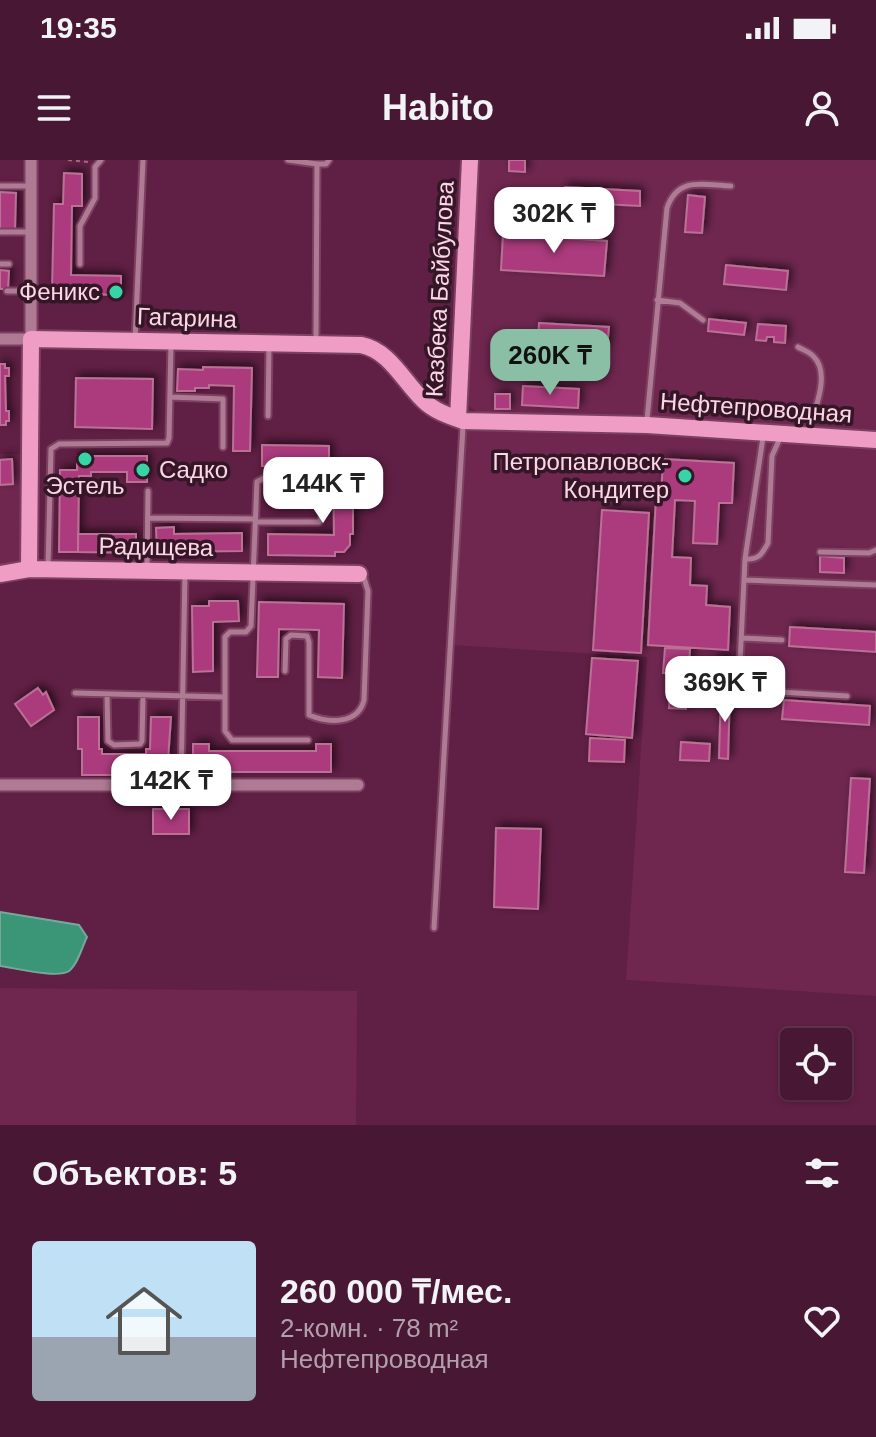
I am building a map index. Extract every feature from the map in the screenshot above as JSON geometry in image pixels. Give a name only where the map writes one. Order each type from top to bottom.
[{"type":"street","points":[[29,569],[31,160]]},
{"type":"street","name":"Казбека Байбулова","points":[[460,420],[470,160]]},
{"type":"street","name":"Гагарина","points":[[0,339],[361,345],[373,348]]},
{"type":"street","name":"Нефтепроводная","points":[[373,348],[425,403],[460,420],[647,425],[876,440]]},
{"type":"street","name":"Радищева","points":[[0,574],[29,569],[359,574]]},
{"type":"street","points":[[0,785],[358,785]]},
{"type":"lane","points":[[135,341],[143,160]]},
{"type":"lane","points":[[288,160],[317,164],[326,164],[329,160]]},
{"type":"lane","points":[[80,264],[80,226],[95,198],[99,161]]},
{"type":"lane","points":[[316,345],[317,164]]},
{"type":"lane","points":[[647,425],[657,300],[670,197],[678,188],[687,185],[731,186]]},
{"type":"lane","points":[[0,186],[31,186]]},
{"type":"lane","points":[[0,232],[30,232]]},
{"type":"lane","points":[[0,264],[9,264]]},
{"type":"lane","points":[[7,291],[30,291]]},
{"type":"lane","points":[[657,300],[687,306],[703,320]]},
{"type":"lane","points":[[48,569],[50,453],[53,447],[59,444],[165,445],[169,438],[171,342]]},
{"type":"lane","points":[[268,416],[269,344]]},
{"type":"lane","points":[[798,347],[815,357],[821,371],[814,412],[806,435]]},
{"type":"lane","points":[[170,397],[223,399],[223,447]]},
{"type":"lane","points":[[434,928],[460,420]]},
{"type":"lane","points":[[764,433],[745,559],[739,684],[744,690],[847,696]]},
{"type":"lane","points":[[745,559],[755,560],[763,554],[768,543],[772,456],[782,434]]},
{"type":"lane","points":[[148,518],[255,520],[319,522],[322,517],[323,483],[317,479],[258,480],[255,520],[250,630],[230,632],[225,637],[225,731],[230,739],[308,740]]},
{"type":"lane","points":[[147,571],[148,491]]},
{"type":"lane","points":[[820,552],[869,553],[876,550]]},
{"type":"lane","points":[[181,784],[185,571]]},
{"type":"lane","points":[[285,671],[286,639],[291,635],[307,636],[309,715],[347,720],[359,712],[364,700],[368,591],[364,578],[359,574]]},
{"type":"lane","points":[[744,580],[876,585]]},
{"type":"lane","points":[[741,638],[782,640]]},
{"type":"lane","points":[[75,693],[224,697]]},
{"type":"lane","points":[[107,694],[108,741],[114,745],[140,744],[142,741],[143,696]]},
{"type":"path","points":[[68,160],[99,161]]},
{"type":"shaded area","points":[[480,160],[876,160],[876,433],[482,415],[467,405]]},
{"type":"shaded area","points":[[460,429],[661,434],[876,448],[876,996],[626,980],[647,657],[452,645]]},
{"type":"shaded area","points":[[0,454],[23,454],[21,560],[0,566]]},
{"type":"shaded area","points":[[0,912],[79,925],[87,937],[72,968],[56,974],[0,966]]},
{"type":"shaded area","points":[[0,988],[357,991],[356,1125],[0,1125]]},
{"type":"building","points":[[509,160],[525,160],[525,172],[509,171]]},
{"type":"building","points":[[64,173],[82,174],[82,206],[72,206],[71,275],[121,276],[121,295],[52,291],[54,204],[63,204]]},
{"type":"building","points":[[565,187],[640,191],[640,206],[564,202]]},
{"type":"building","points":[[0,192],[16,193],[15,230],[0,230]]},
{"type":"building","points":[[688,195],[705,197],[702,233],[685,232]]},
{"type":"building","points":[[503,234],[607,241],[604,276],[501,270]]},
{"type":"building","points":[[726,265],[788,271],[786,290],[724,284]]},
{"type":"building","points":[[0,270],[9,271],[8,289],[0,289]]},
{"type":"building","points":[[709,319],[746,323],[744,335],[708,331]]},
{"type":"building","points":[[539,323],[609,327],[607,348],[538,343]]},
{"type":"building","points":[[758,324],[786,326],[785,343],[774,342],[774,337],[767,337],[766,341],[756,340]]},
{"type":"building","points":[[0,364],[9,368],[9,376],[5,376],[6,411],[9,411],[6,425],[0,425]]},
{"type":"building","points":[[203,367],[252,368],[250,451],[233,451],[234,386],[209,385],[209,388],[195,388],[195,391],[177,391],[178,369],[203,370]]},
{"type":"building","points":[[76,378],[153,379],[152,429],[75,427]]},
{"type":"building","points":[[523,386],[579,389],[578,408],[522,405]]},
{"type":"building","points":[[495,394],[510,394],[510,409],[495,409]]},
{"type":"building","points":[[262,445],[329,446],[329,467],[262,466]]},
{"type":"building","points":[[77,456],[147,456],[147,482],[127,482],[127,472],[91,472],[91,476],[79,476],[78,552],[59,552],[60,470],[77,470]]},
{"type":"building","points":[[12,459],[13,484],[0,485],[0,460]]},
{"type":"building","points":[[663,459],[734,463],[732,503],[719,503],[717,544],[693,543],[695,501],[675,500],[672,557],[691,558],[690,585],[707,586],[706,605],[730,607],[728,650],[648,645],[656,498],[661,498]]},
{"type":"building","points":[[333,468],[353,468],[353,534],[350,534],[350,545],[344,552],[335,552],[335,556],[268,555],[268,534],[334,535]]},
{"type":"building","points":[[602,510],[649,513],[641,653],[593,650]]},
{"type":"building","points":[[174,527],[174,534],[242,533],[242,551],[157,552],[156,528]]},
{"type":"building","points":[[78,534],[136,534],[136,553],[78,552]]},
{"type":"building","points":[[820,556],[844,558],[844,573],[820,572]]},
{"type":"building","points":[[209,601],[238,601],[239,621],[213,622],[213,671],[193,672],[192,606],[209,606]]},
{"type":"building","points":[[259,602],[344,604],[342,678],[318,677],[319,630],[279,629],[278,677],[257,677]]},
{"type":"building","points":[[790,627],[876,632],[876,652],[789,646]]},
{"type":"building","points":[[665,648],[690,649],[686,709],[669,708],[671,674],[663,673]]},
{"type":"building","points":[[715,657],[732,658],[730,689],[713,688]]},
{"type":"building","points":[[592,658],[638,661],[632,738],[586,734]]},
{"type":"building","points":[[38,688],[43,695],[46,692],[54,710],[31,726],[15,704]]},
{"type":"building","points":[[721,690],[730,690],[728,759],[719,758]]},
{"type":"building","points":[[784,700],[870,706],[869,725],[782,719]]},
{"type":"building","points":[[78,717],[99,717],[99,749],[102,749],[102,754],[146,754],[146,749],[150,749],[151,717],[171,717],[167,775],[82,775]]},
{"type":"building","points":[[590,738],[625,740],[624,762],[589,761]]},
{"type":"building","points":[[681,742],[710,744],[709,761],[680,760]]},
{"type":"building","points":[[193,744],[209,744],[209,751],[316,751],[316,744],[331,744],[331,772],[193,772]]},
{"type":"building","points":[[851,778],[870,779],[864,873],[845,872]]},
{"type":"building","points":[[153,809],[189,809],[189,834],[153,834]]},
{"type":"building","points":[[496,828],[541,829],[538,909],[494,907]]},
{"type":"place","name":"Феникс","points":[[116,292]]},
{"type":"place","name":"Эстель","points":[[85,459]]},
{"type":"place","name":"Садко","points":[[143,470]]},
{"type":"place","name":"Петропавловск- Кондитер","points":[[685,476]]}]
